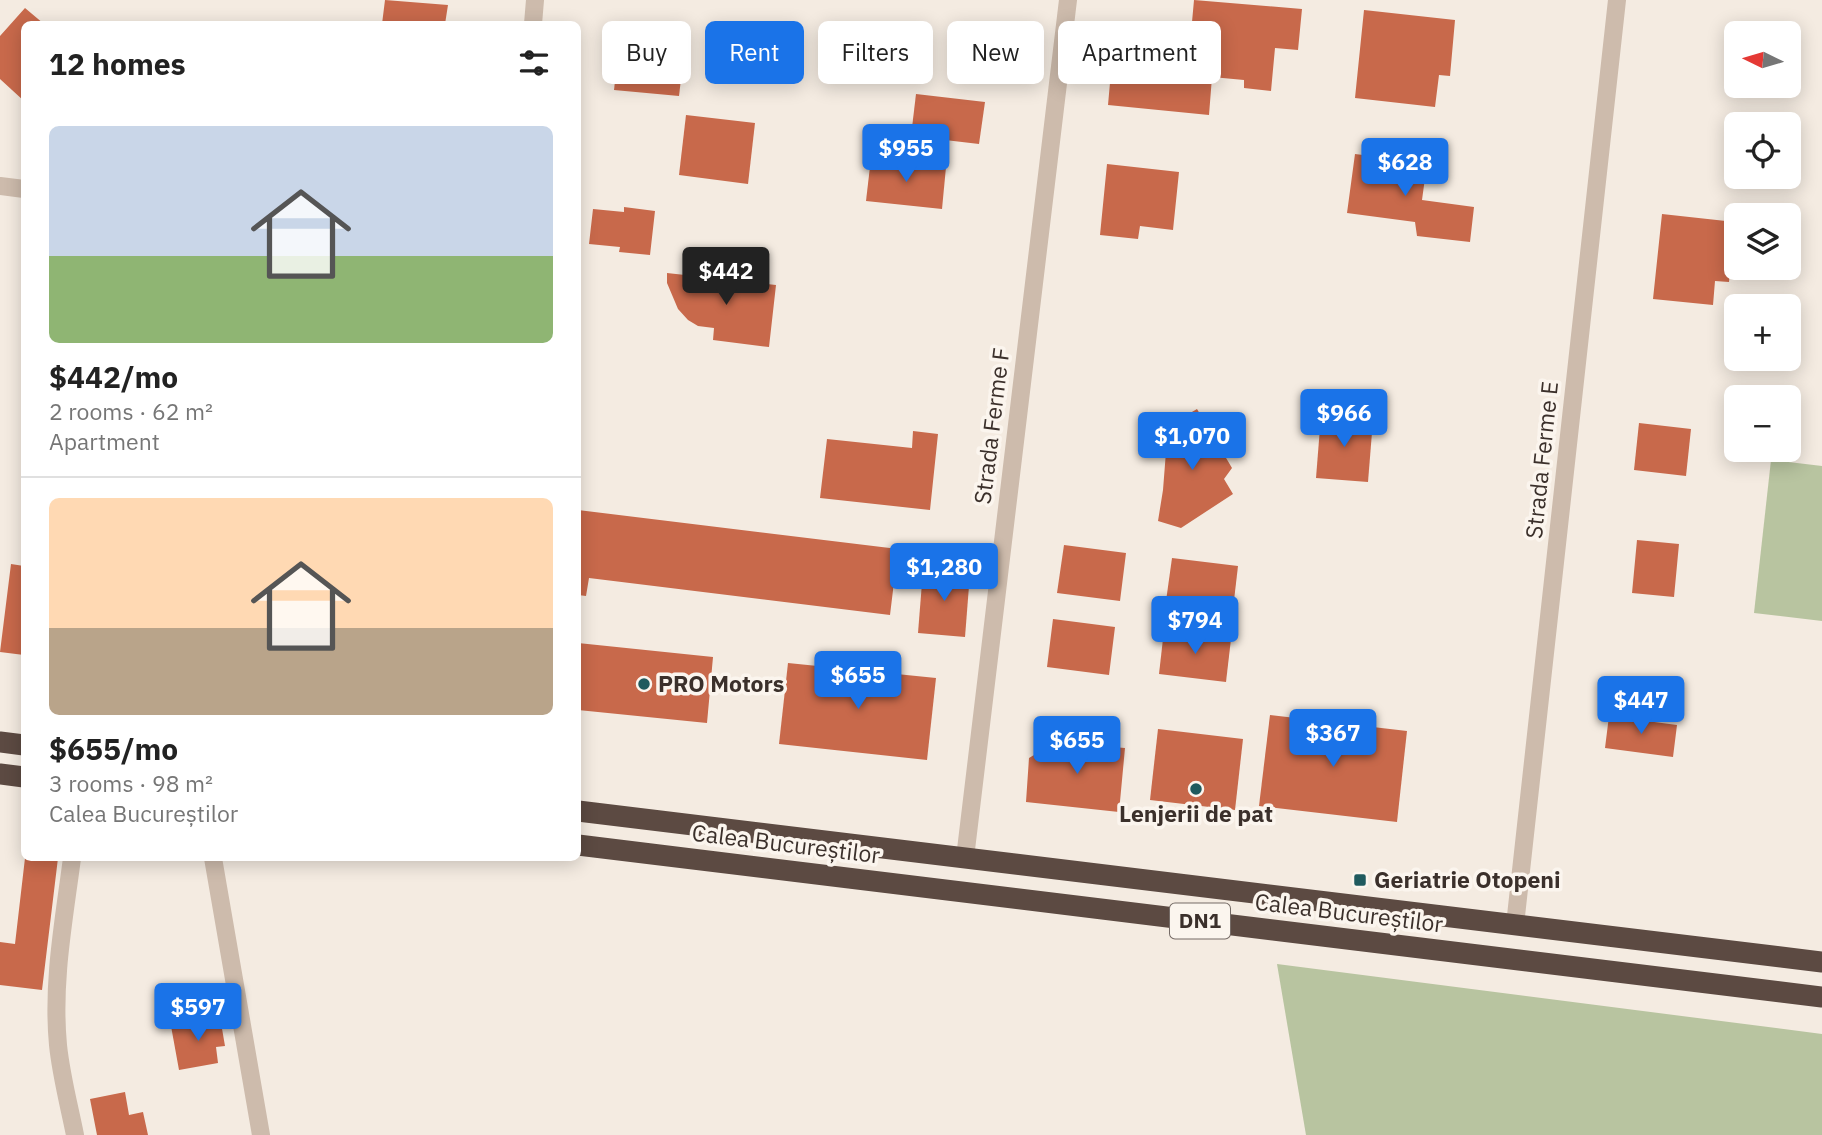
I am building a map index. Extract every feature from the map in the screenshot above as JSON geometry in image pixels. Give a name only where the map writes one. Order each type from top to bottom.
[{"type":"highway","points":[[0,742],[21,745]]},
{"type":"highway","points":[[0,774],[21,777]]},
{"type":"highway","name":"Calea Bucureștilor","points":[[581,811],[1822,961]]},
{"type":"highway","name":"Calea Bucureștilor","points":[[581,845],[1822,997]]},
{"type":"street","points":[[533,21],[535,0]]},
{"type":"street","name":"Strada Ferme F","points":[[965,858],[1068,0]]},
{"type":"street","name":"Strada Ferme E","points":[[1515,925],[1617,0]]},
{"type":"street","points":[[0,186],[21,189]]},
{"type":"street","points":[[72,861],[58,969],[57,1003],[58,1045],[75,1135]]},
{"type":"street","points":[[213,861],[261,1135]]},
{"type":"green space","points":[[1771,462],[1822,466],[1822,621],[1754,613]]},
{"type":"green space","points":[[1277,964],[1822,1034],[1822,1135],[1306,1135]]},
{"type":"building","points":[[385,0],[448,5],[445,21],[382,21]]},
{"type":"building","points":[[1194,0],[1302,9],[1298,50],[1275,48],[1271,91],[1244,88],[1244,80],[1221,78],[1221,21],[1192,21]]},
{"type":"building","points":[[25,8],[40,21],[21,21],[21,98],[0,79],[0,36]]},
{"type":"building","points":[[1364,10],[1455,20],[1450,76],[1439,75],[1435,107],[1355,98]]},
{"type":"building","points":[[615,84],[680,84],[679,96],[614,90]]},
{"type":"building","points":[[1110,84],[1211,84],[1209,115],[1108,105]]},
{"type":"building","points":[[916,94],[985,102],[979,144],[911,136]]},
{"type":"building","points":[[686,115],[755,123],[748,184],[679,175]]},
{"type":"building","points":[[1355,154],[1427,163],[1422,200],[1474,207],[1470,242],[1417,236],[1415,222],[1347,213]]},
{"type":"building","points":[[871,158],[946,167],[942,209],[866,201]]},
{"type":"building","points":[[1107,164],[1179,172],[1173,230],[1140,226],[1138,239],[1100,235]]},
{"type":"building","points":[[624,207],[655,211],[650,255],[619,252],[620,247],[589,244],[593,209],[624,212]]},
{"type":"building","points":[[1662,214],[1724,221],[1724,280],[1729,282],[1715,281],[1713,305],[1653,299]]},
{"type":"building","points":[[667,273],[776,285],[769,347],[713,340],[714,328],[698,326],[678,309],[667,283]]},
{"type":"building","points":[[1197,409],[1232,468],[1224,479],[1233,494],[1181,528],[1158,521],[1168,426]]},
{"type":"building","points":[[1321,415],[1373,420],[1368,482],[1316,478]]},
{"type":"building","points":[[1639,423],[1691,429],[1686,476],[1634,470]]},
{"type":"building","points":[[913,431],[938,434],[930,510],[820,498],[827,439],[912,448]]},
{"type":"building","points":[[581,510],[898,549],[890,615],[589,578],[586,596],[581,595]]},
{"type":"building","points":[[1637,540],[1679,544],[1674,597],[1632,593]]},
{"type":"building","points":[[1064,545],[1126,553],[1120,601],[1057,593]]},
{"type":"building","points":[[1172,558],[1238,566],[1233,609],[1166,601]]},
{"type":"building","points":[[11,564],[21,566],[21,655],[0,652]]},
{"type":"building","points":[[923,570],[970,573],[965,637],[918,633]]},
{"type":"building","points":[[1053,619],[1115,627],[1109,675],[1047,667]]},
{"type":"building","points":[[1164,630],[1231,639],[1226,682],[1159,674]]},
{"type":"building","name":"PRO Motors","points":[[581,643],[713,657],[707,723],[581,710]]},
{"type":"building","points":[[788,663],[936,678],[927,760],[779,744]]},
{"type":"building","points":[[1270,715],[1407,731],[1397,822],[1259,806]]},
{"type":"building","points":[[1609,716],[1677,725],[1673,757],[1605,748]]},
{"type":"building","points":[[1158,729],[1243,739],[1235,810],[1150,800]]},
{"type":"building","points":[[1074,731],[1075,744],[1125,748],[1119,812],[1026,802],[1029,758]]},
{"type":"building","points":[[25,861],[58,861],[42,990],[0,985],[0,942],[15,944]]},
{"type":"building","points":[[220,1017],[225,1046],[216,1047],[218,1063],[179,1070],[171,1026]]},
{"type":"building","points":[[125,1092],[129,1115],[143,1112],[148,1135],[97,1135],[90,1099]]},
{"type":"place","name":"PRO Motors","points":[[644,684]]},
{"type":"place","name":"Lenjerii de pat","points":[[1196,789]]},
{"type":"place","name":"Geriatrie Otopeni","points":[[1360,880]]}]
